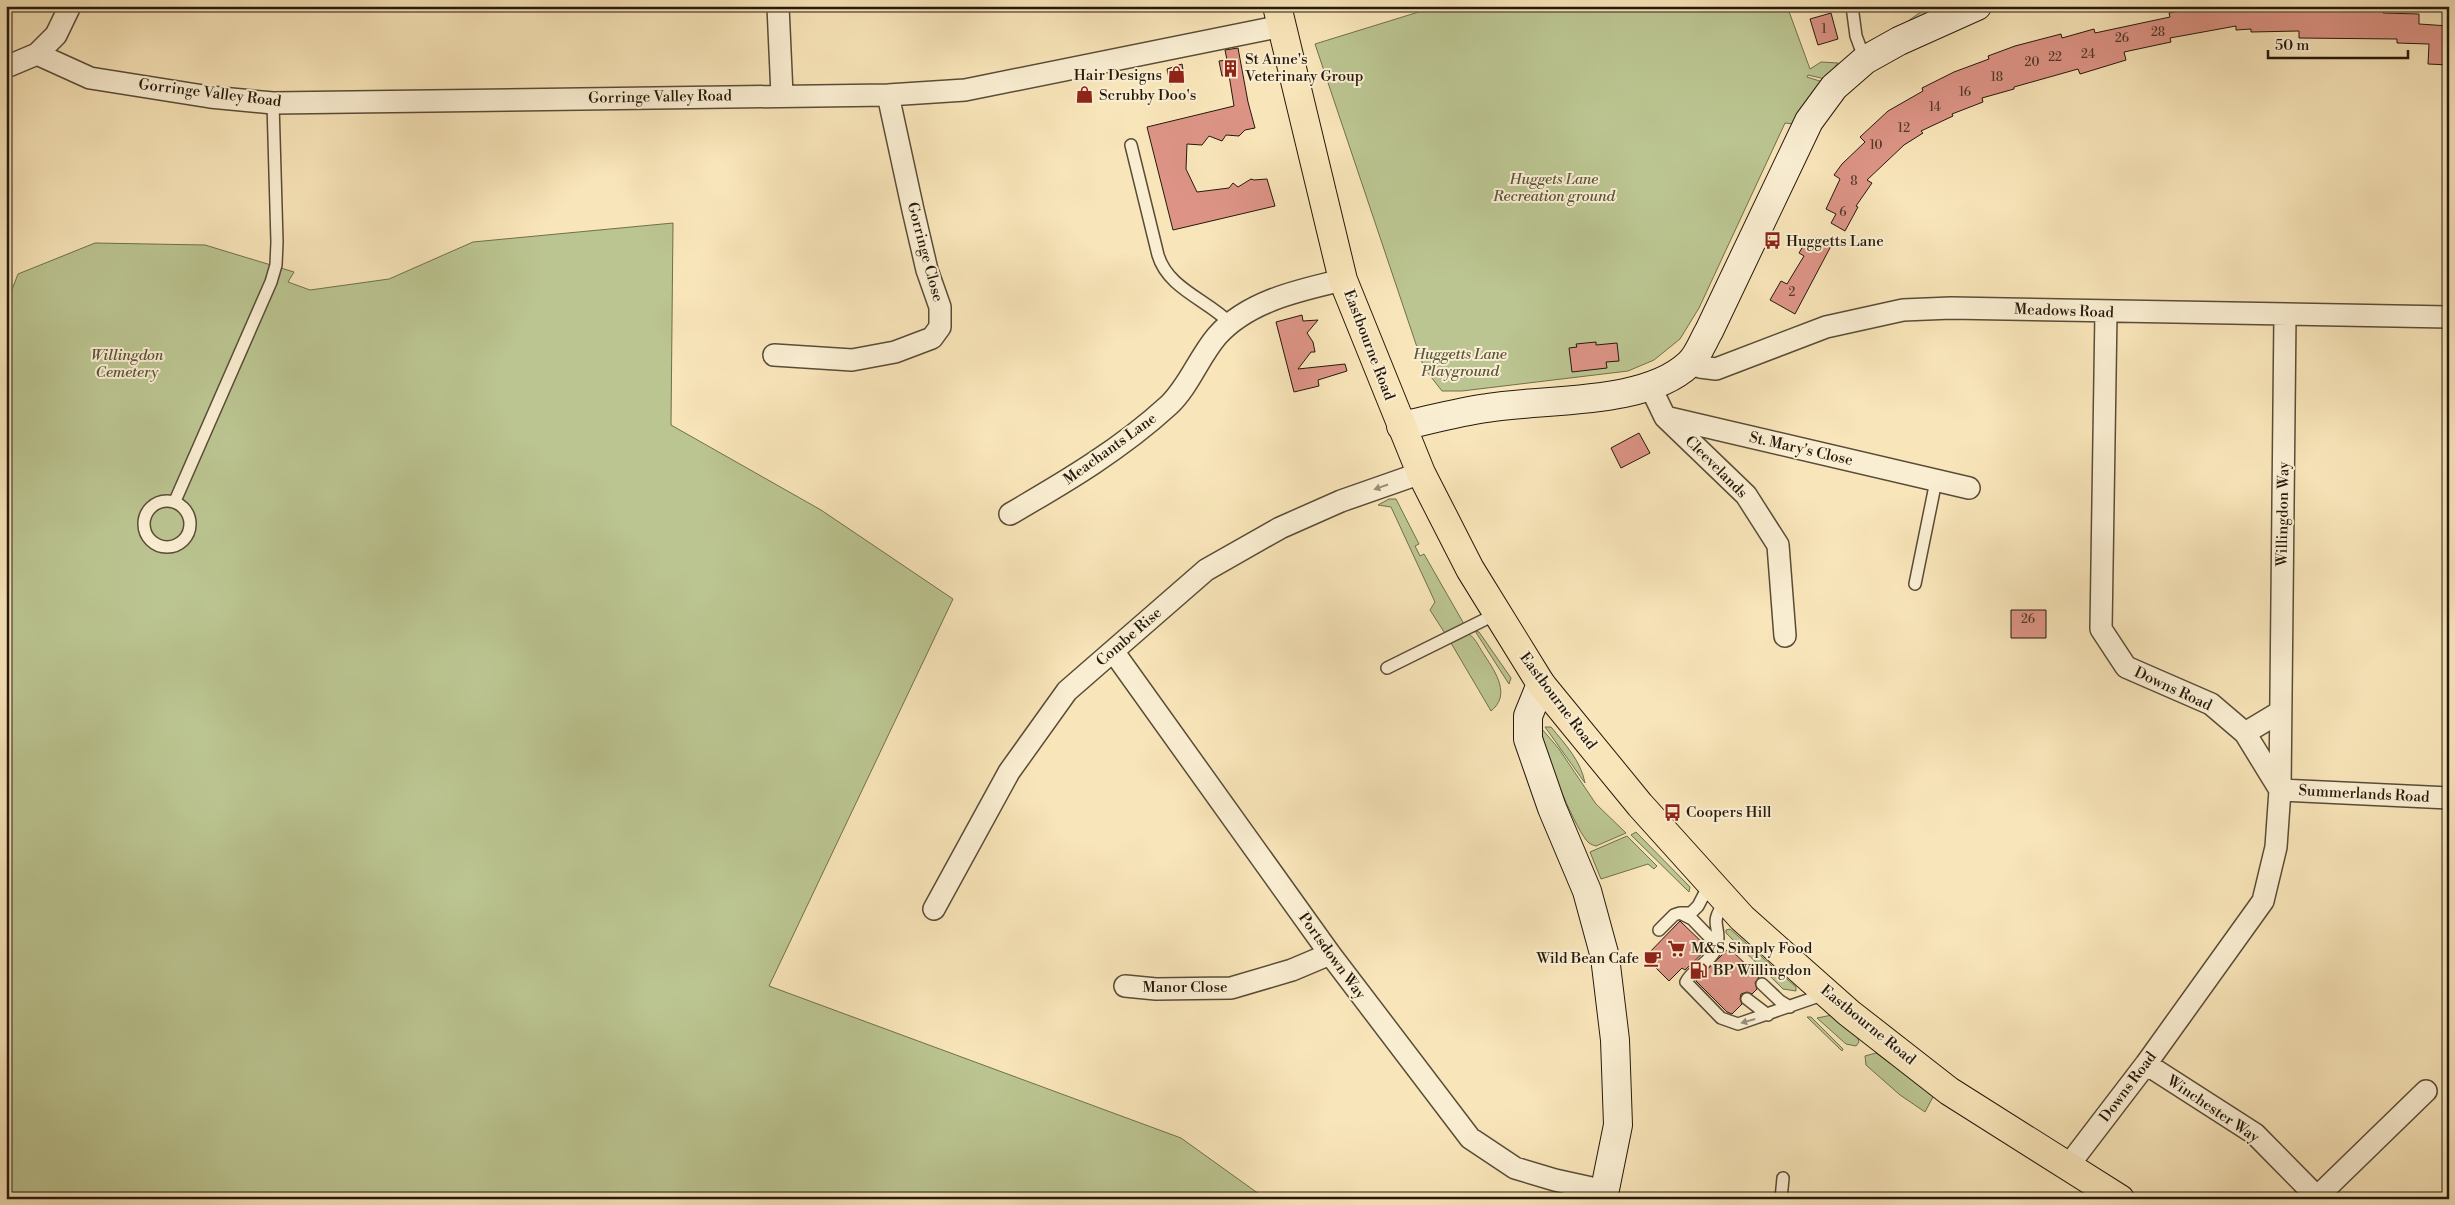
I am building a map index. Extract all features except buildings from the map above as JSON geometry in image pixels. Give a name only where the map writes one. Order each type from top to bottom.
[{"type":"main road","name":"Eastbourne Road","points":[[1279,16],[1343,280],[1421,473],[1470,569],[1496,614],[1541,684],[1640,805],[1718,892],[1742,918],[1827,994],[1949,1091],[2120,1199]]},
{"type":"street","points":[[6,67],[37,54],[56,35],[70,6]]},
{"type":"street","points":[[778,6],[782,96]]},
{"type":"street","points":[[1401,426],[1486,408],[1619,394],[1650,386],[1672,376],[1691,363],[1709,331],[1809,121],[1834,87],[1865,60],[1899,41],[1977,6]]},
{"type":"street","name":"Gorringe Valley Road","points":[[37,54],[90,78],[210,97],[273,103],[888,95],[975,89],[1279,16]]},
{"type":"street","name":"Gorringe Close","points":[[774,355],[852,360],[895,352],[932,338],[940,327],[940,307],[927,270],[888,95]]},
{"type":"street","name":"Meachants Lane","points":[[1010,514],[1083,472],[1139,432],[1172,402],[1217,336],[1232,324],[1275,298],[1343,280]]},
{"type":"street","name":"Meadows Road","points":[[1691,363],[1700,367],[1716,369],[1826,327],[1903,310],[1951,308],[2449,317]]},
{"type":"street","name":"Downs Road","points":[[2068,1166],[2146,1064],[2263,900],[2276,847],[2280,790],[2245,733],[2211,704],[2126,667],[2101,629],[2106,312]]},
{"type":"street","name":"Willingdon Way","points":[[2280,790],[2285,315]]},
{"type":"street","points":[[1650,386],[1665,417]]},
{"type":"street","name":"St. Mary's Close","points":[[1665,417],[1969,488]]},
{"type":"street","name":"Cleevelands","points":[[1665,417],[1746,495],[1778,545],[1785,636]]},
{"type":"street","name":"Combe Rise","points":[[934,909],[1009,772],[1067,691],[1206,570],[1280,528],[1341,501],[1421,473]]},
{"type":"street","name":"Portsdown Way","points":[[1113,651],[1330,954],[1470,1138],[1514,1168],[1604,1195]]},
{"type":"street","points":[[1541,684],[1526,723],[1530,744],[1552,808],[1587,891],[1605,958],[1614,1040],[1618,1125],[1604,1195]]},
{"type":"street","points":[[2245,733],[2280,712]]},
{"type":"street","name":"Summerlands Road","points":[[2280,790],[2449,798]]},
{"type":"street","name":"Manor Close","points":[[1125,986],[1156,989],[1231,988],[1292,970],[1330,954]]},
{"type":"street","name":"Winchester Way","points":[[2146,1064],[2255,1134],[2318,1197]]},
{"type":"street","points":[[2318,1197],[2426,1091]]},
{"type":"lane","points":[[1852,6],[1856,36],[1865,60]]},
{"type":"lane","points":[[175,501],[276,265],[273,103]]},
{"type":"lane","points":[[1130,145],[1158,255],[1164,271],[1182,287],[1222,314],[1232,324]]},
{"type":"lane","points":[[1915,584],[1936,481]]},
{"type":"lane","points":[[175,501],[188,510],[192,528],[183,542],[170,548],[153,543],[146,534],[144,524],[146,512],[159,502],[175,501]]},
{"type":"lane","points":[[1387,668],[1496,614]]},
{"type":"lane","points":[[1659,930],[1674,915],[1691,913],[1718,892]]},
{"type":"lane","points":[[1718,892],[1716,913],[1721,944],[1711,961],[1686,982],[1721,1018],[1738,1024],[1768,1016],[1827,994]]},
{"type":"lane","points":[[1680,913],[1692,919],[1721,944]]},
{"type":"lane","points":[[1762,984],[1780,1001],[1790,1007]]},
{"type":"lane","points":[[1748,998],[1768,1016]]},
{"type":"lane","points":[[1782,1178],[1782,1199]]},
{"type":"green space","name":"Huggets Lane Recreation ground","points":[[1438,6],[1787,6],[1810,69],[1821,62],[1838,63],[1825,79],[1808,75],[1807,77],[1823,82],[1794,124],[1785,123],[1699,308],[1680,339],[1654,360],[1628,371],[1462,391],[1442,391],[1424,368],[1315,44]]},
{"type":"green space","points":[[1929,6],[1950,6],[1904,24]]},
{"type":"green space","name":"Willingdon Cemetery","points":[[673,223],[671,425],[821,510],[953,599],[769,986],[1181,1138],[1266,1199],[6,1199],[6,305],[18,274],[95,243],[205,245],[294,272],[288,282],[310,290],[389,279],[473,242]]},
{"type":"green space","points":[[1389,499],[1396,499],[1419,544],[1415,546],[1420,556],[1424,554],[1464,624],[1446,635],[1430,610],[1435,602],[1391,507],[1378,505]]},
{"type":"green space","points":[[1475,631],[1479,632],[1511,678],[1509,684]]},
{"type":"green space","points":[[1469,634],[1476,641],[1500,684],[1500,698],[1497,705],[1491,711],[1451,643]]},
{"type":"green space","points":[[1545,727],[1551,727],[1572,753],[1580,767],[1585,783]]},
{"type":"green space","points":[[1542,729],[1559,749],[1596,804],[1626,833],[1596,846],[1584,837],[1570,811],[1539,739]]},
{"type":"green space","points":[[1636,832],[1690,887],[1689,892],[1631,835]]},
{"type":"green space","points":[[1627,836],[1657,866],[1654,869],[1648,864],[1601,879],[1590,852]]},
{"type":"green space","points":[[1730,929],[1796,987],[1796,991],[1783,989],[1726,933],[1726,930]]},
{"type":"green space","points":[[1832,1015],[1857,1036],[1859,1042],[1856,1046],[1846,1044],[1817,1018]]},
{"type":"green space","points":[[1807,1017],[1811,1017],[1843,1049],[1842,1051]]},
{"type":"green space","points":[[1876,1053],[1934,1095],[1925,1112],[1900,1095],[1866,1065],[1865,1056]]},
{"type":"place","name":"St Anne's Veterinary Group","points":[[1231,68]]},
{"type":"place","name":"Hair Designs","points":[[1176,75]]},
{"type":"place","name":"Scrubby Doo's","points":[[1085,95]]},
{"type":"place","name":"Huggetts Lane","points":[[1772,241]]},
{"type":"place","name":"Coopers Hill","points":[[1672,812]]},
{"type":"place","name":"M&S Simply Food","points":[[1677,948]]},
{"type":"place","name":"Wild Bean Cafe","points":[[1653,958]]},
{"type":"place","name":"BP Willingdon","points":[[1699,970]]},
{"type":"park label","name":"Huggetts Lane Playground","points":[[1460,362]]}]
